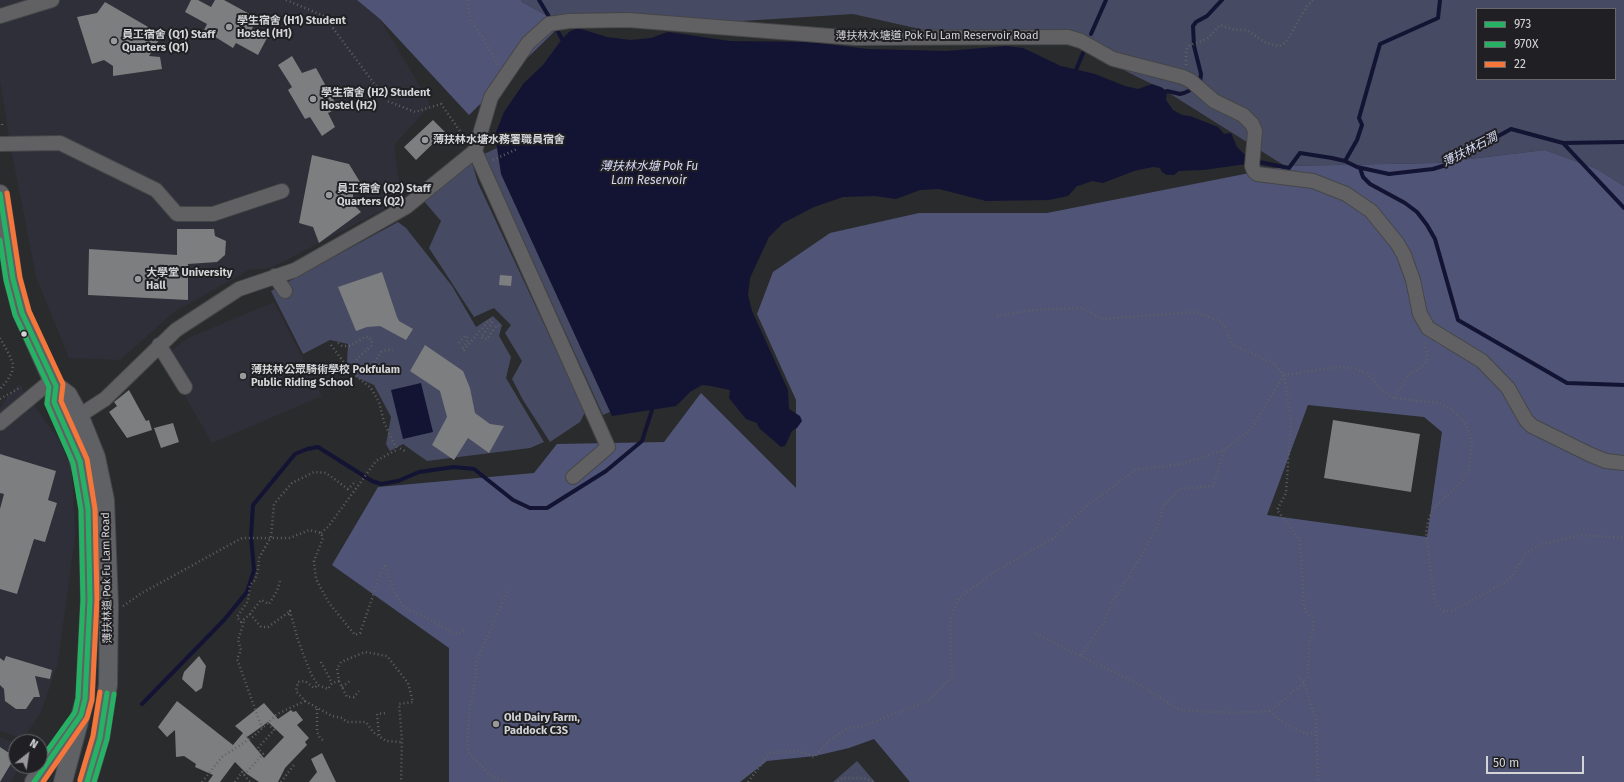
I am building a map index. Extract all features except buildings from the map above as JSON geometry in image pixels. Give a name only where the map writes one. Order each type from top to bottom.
[{"type":"main road","name":"薄扶林道 Pok Fu Lam Road","points":[[0,194],[13,279],[22,313],[54,383],[54,402],[72,420],[96,457],[105,500],[109,605],[108,685],[100,738],[87,782]]},
{"type":"main road","name":"薄扶林道 Pok Fu Lam Road","points":[[63,782],[81,715],[87,675],[90,600],[88,509],[72,420]]},
{"type":"main road","name":"薄扶林道 Pok Fu Lam Road","points":[[34,782],[81,715]]},
{"type":"street","points":[[0,16],[52,0]]},
{"type":"street","name":"薄扶林水塘道 Pok Fu Lam Reservoir Road","points":[[475,151],[495,92],[528,43],[549,24],[562,22],[628,20],[856,38],[1056,36],[1081,41],[1112,59],[1187,79],[1214,101],[1243,114],[1254,127],[1255,136],[1252,166],[1257,174],[1313,181],[1346,194],[1371,211],[1398,243],[1413,280],[1420,314],[1431,331],[1482,361],[1499,377],[1511,392],[1526,420],[1538,430],[1569,443],[1591,455],[1606,460],[1624,463]]},
{"type":"street","points":[[0,144],[60,143],[156,190],[177,214],[213,214],[282,191]]},
{"type":"street","points":[[72,420],[105,399],[176,330],[239,289],[295,270],[406,207],[475,151],[608,447],[573,477]]},
{"type":"street","points":[[275,276],[285,291]]},
{"type":"street","points":[[159,345],[185,387]]},
{"type":"street","points":[[0,423],[54,383]]},
{"type":"path","points":[[286,0],[324,16],[387,101],[415,112],[441,104],[475,151]]},
{"type":"path","points":[[467,0],[471,22],[483,38],[503,72],[495,92]]},
{"type":"path","points":[[1187,79],[1186,52],[1188,46],[1207,39],[1220,25],[1235,30],[1247,30],[1266,43],[1273,46],[1280,46],[1286,42],[1307,6],[1313,0]]},
{"type":"path","points":[[481,165],[517,149]]},
{"type":"path","points":[[997,316],[1032,310],[1082,308],[1103,319],[1195,312],[1222,322],[1233,345],[1276,364],[1284,375],[1291,421],[1286,493],[1277,510],[1300,540],[1304,608],[1313,620],[1313,628],[1308,646],[1308,676],[1304,684],[1270,711],[1232,713],[1180,710],[1136,683],[1034,633]]},
{"type":"path","points":[[459,343],[465,336],[468,336],[468,339],[462,349],[464,350],[490,320],[492,320],[492,324],[481,337],[484,339],[487,339],[497,325],[501,327]]},
{"type":"path","points":[[1394,398],[1408,375],[1419,369],[1427,361],[1427,352],[1423,341],[1432,343],[1431,331]]},
{"type":"path","points":[[338,343],[342,346],[350,346],[365,337],[369,337],[372,342],[371,346],[357,358],[355,363],[359,370],[370,369],[382,352],[386,350],[393,350]]},
{"type":"path","points":[[0,338],[13,364],[12,372],[0,389]]},
{"type":"path","points":[[331,345],[351,372],[370,388],[375,396],[386,429],[394,446],[407,452]]},
{"type":"path","points":[[1284,375],[1338,367],[1349,367],[1368,374],[1382,390],[1394,398],[1444,405],[1460,417],[1470,438],[1472,457],[1467,474],[1461,482],[1434,508],[1426,527],[1426,545],[1432,590],[1437,605],[1444,611],[1453,611],[1501,585],[1513,575],[1525,554],[1542,544],[1582,535],[1624,538]]},
{"type":"path","points":[[748,782],[770,753],[799,751],[814,757],[830,740],[848,728],[863,726],[928,701],[952,678],[950,620],[959,598],[997,570],[1052,539],[1084,508],[1135,470],[1182,464],[1224,450],[1251,429],[1284,375]]},
{"type":"path","points":[[0,399],[24,385]]},
{"type":"path","points":[[321,533],[328,527],[376,461],[398,449]]},
{"type":"path","points":[[1081,655],[1104,622],[1111,604],[1142,555],[1161,518],[1162,507],[1180,489],[1213,486],[1224,450]]},
{"type":"path","points":[[245,620],[241,622],[237,617],[248,601],[250,586],[255,580],[258,570],[259,558],[271,537],[274,504],[292,483],[299,478],[314,472],[326,473],[348,489],[356,481]]},
{"type":"path","points":[[121,608],[142,593],[242,538],[290,538],[309,530],[321,533]]},
{"type":"path","points":[[321,533],[323,538],[314,561],[316,579],[329,603],[355,634],[360,633],[383,567],[385,566],[395,593],[403,606],[452,632],[458,634],[466,629]]},
{"type":"path","points":[[262,728],[237,659],[241,650],[238,640],[245,620],[261,600],[269,604],[280,581]]},
{"type":"path","points":[[506,782],[492,777],[469,753],[467,744],[470,707],[476,674],[476,662],[508,590]]},
{"type":"path","points":[[250,614],[261,627],[268,627],[289,613],[311,674],[318,685],[328,689],[332,683],[339,681]]},
{"type":"path","points":[[359,691],[354,697],[347,697],[339,681],[337,669],[341,662],[365,652],[387,656],[408,684],[412,702],[399,704],[401,782]]},
{"type":"path","points":[[321,662],[332,683]]},
{"type":"path","points":[[1298,676],[1304,684],[1314,714],[1317,732],[1318,782]]},
{"type":"path","points":[[342,686],[350,680]]},
{"type":"path","points":[[318,685],[314,688],[305,681],[298,682],[296,691],[304,701],[317,709],[332,716],[342,718],[348,722],[366,722],[373,732],[386,741],[401,742]]},
{"type":"path","points":[[202,782],[222,757],[254,736],[277,714],[304,701]]},
{"type":"path","points":[[317,709],[317,732],[324,742]]},
{"type":"path","points":[[1270,711],[1277,718],[1291,727],[1307,734],[1317,732]]},
{"type":"path","points":[[379,735],[377,714],[386,713]]},
{"type":"path","points":[[244,775],[263,754],[258,748],[274,730],[268,724]]},
{"type":"path","points":[[281,782],[294,764]]},
{"type":"path","points":[[235,782],[242,772],[250,782]]},
{"type":"path","points":[[838,782],[843,778],[864,778],[874,782]]},
{"type":"shaded area","points":[[0,0],[357,0],[380,19],[431,105],[394,145],[402,200],[271,268],[249,270],[174,312],[120,360],[69,358],[36,277],[10,144],[0,80]]},
{"type":"shaded area","points":[[357,0],[521,0],[522,2],[562,24],[469,115],[380,19]]},
{"type":"shaded area","points":[[521,0],[1624,0],[1624,186],[1597,169],[1545,150],[1436,163],[1285,166],[1164,90],[1071,44],[973,41],[853,14],[742,21],[562,24],[522,2]]},
{"type":"shaded area","points":[[497,148],[616,409],[603,415],[484,154]]},
{"type":"shaded area","points":[[1545,150],[1597,169],[1624,186],[1624,782],[910,782],[874,739],[849,748],[815,756],[767,761],[740,782],[449,782],[449,648],[332,565],[378,487],[534,473],[557,444],[664,442],[701,393],[796,488],[796,400],[757,314],[773,272],[830,233],[919,213],[1047,213],[1285,166],[1436,163]],"holes":[[[1308,405],[1424,417],[1442,432],[1427,537],[1267,515]]]},
{"type":"shaded area","points":[[472,163],[478,183],[585,412],[580,422],[550,442],[523,400],[512,379],[522,361],[505,333],[511,325],[494,308],[474,317],[429,248],[441,221],[423,200]]},
{"type":"shaded area","points":[[398,222],[406,228],[452,286],[476,327],[493,316],[502,325],[499,336],[511,357],[506,378],[544,442],[530,448],[427,461],[403,444],[390,451],[386,444],[391,417],[374,385],[356,377],[347,363],[348,344],[330,340],[303,354],[271,291]]},
{"type":"shaded area","name":"薄扶林公眾騎術學校 Pokfulam Public Riding School","points":[[274,302],[322,396],[212,443],[162,357],[190,337]]},
{"type":"shaded area","points":[[19,384],[59,440],[72,470],[75,536],[58,663],[41,712],[26,734],[9,734],[0,731],[0,409],[7,397]]},
{"type":"shaded area","points":[[0,737],[8,740],[8,774],[16,774],[11,782],[0,782]]},
{"type":"shaded area","points":[[857,761],[875,782],[833,782]]},
{"type":"water","name":"薄扶林水塘 Pok Fu Lam Reservoir","points":[[578,28],[607,37],[630,40],[651,38],[668,32],[730,41],[810,42],[868,49],[947,51],[1006,46],[1023,48],[1061,66],[1095,74],[1125,86],[1138,89],[1152,84],[1161,87],[1167,91],[1166,100],[1173,110],[1182,115],[1190,116],[1218,127],[1224,134],[1231,133],[1237,147],[1248,158],[1247,164],[1203,170],[1179,171],[1174,175],[1167,175],[1162,172],[1160,168],[1153,167],[1134,171],[1103,183],[1092,181],[1077,186],[1068,196],[1049,200],[986,201],[939,189],[920,190],[896,199],[875,196],[843,197],[814,207],[783,223],[769,237],[750,278],[748,295],[752,311],[788,390],[789,409],[800,416],[802,421],[797,428],[792,431],[785,446],[781,447],[759,428],[757,423],[746,419],[729,398],[730,390],[711,386],[702,385],[690,392],[676,406],[612,416],[501,174],[495,135],[504,112],[524,83],[543,65],[562,39],[569,32]]},
{"type":"water","points":[[421,383],[433,432],[403,439],[391,390]]},
{"type":"waterway","points":[[539,0],[551,20]]},
{"type":"waterway","points":[[1091,34],[1106,0]]},
{"type":"waterway","points":[[1167,91],[1180,94],[1193,89],[1200,83],[1201,74],[1194,46],[1193,26],[1196,22],[1207,16],[1222,0]]},
{"type":"waterway","points":[[1345,161],[1357,140],[1362,125],[1359,118],[1380,44],[1438,18],[1440,0]]},
{"type":"waterway","points":[[555,26],[562,39]]},
{"type":"waterway","points":[[1076,70],[1083,53]]},
{"type":"waterway","name":"薄扶林石澗","points":[[1254,161],[1289,168],[1300,153],[1345,161],[1357,167],[1389,174],[1433,169],[1446,165],[1511,129],[1563,143],[1624,208]]},
{"type":"waterway","points":[[1563,143],[1624,142]]},
{"type":"waterway","points":[[1360,168],[1363,177],[1370,184],[1405,203],[1417,212],[1427,225],[1435,239],[1458,320],[1567,383],[1624,385]]},
{"type":"waterway","points":[[142,704],[224,620],[247,592],[254,570],[251,536],[253,505],[295,454],[307,449],[318,447],[372,481],[381,484],[398,481],[419,472],[454,467],[474,469],[513,500],[530,508],[547,508],[606,471],[642,441],[652,410]]},
{"type":"transit line","name":"22","points":[[7,193],[20,278],[29,311],[63,384],[61,401],[87,459],[95,509],[97,600],[92,700],[87,718],[43,782]]},
{"type":"transit line","name":"973","points":[[0,194],[13,279],[22,313],[56,386],[54,402],[80,461],[88,509],[90,600],[85,699],[81,715],[34,782]]},
{"type":"transit line","name":"970X","points":[[0,240],[6,280],[15,315],[49,387],[47,404],[73,463],[81,510],[83,600],[78,698],[75,712],[48,750]]},
{"type":"transit line","name":"22","points":[[80,780],[93,736],[100,692]]},
{"type":"transit line","name":"973","points":[[87,782],[100,738],[107,693]]},
{"type":"transit line","name":"970X","points":[[94,782],[107,739],[114,694]]},
{"type":"place","name":"學生宿舍 (H1) Student Hostel (H1)","points":[[229,27]]},
{"type":"place","name":"員工宿舍 (Q1) Staff Quarters (Q1)","points":[[114,41]]},
{"type":"place","name":"學生宿舍 (H2) Student Hostel (H2)","points":[[313,99]]},
{"type":"place","name":"薄扶林水塘水務署職員宿舍","points":[[425,140]]},
{"type":"place","name":"員工宿舍 (Q2) Staff Quarters (Q2)","points":[[329,195]]},
{"type":"place","name":"大學堂 University Hall","points":[[138,279]]},
{"type":"place","name":"薄扶林公眾騎術學校 Pokfulam Public Riding School","points":[[243,376]]},
{"type":"place","name":"Old Dairy Farm, Paddock C3S","points":[[496,724]]}]
